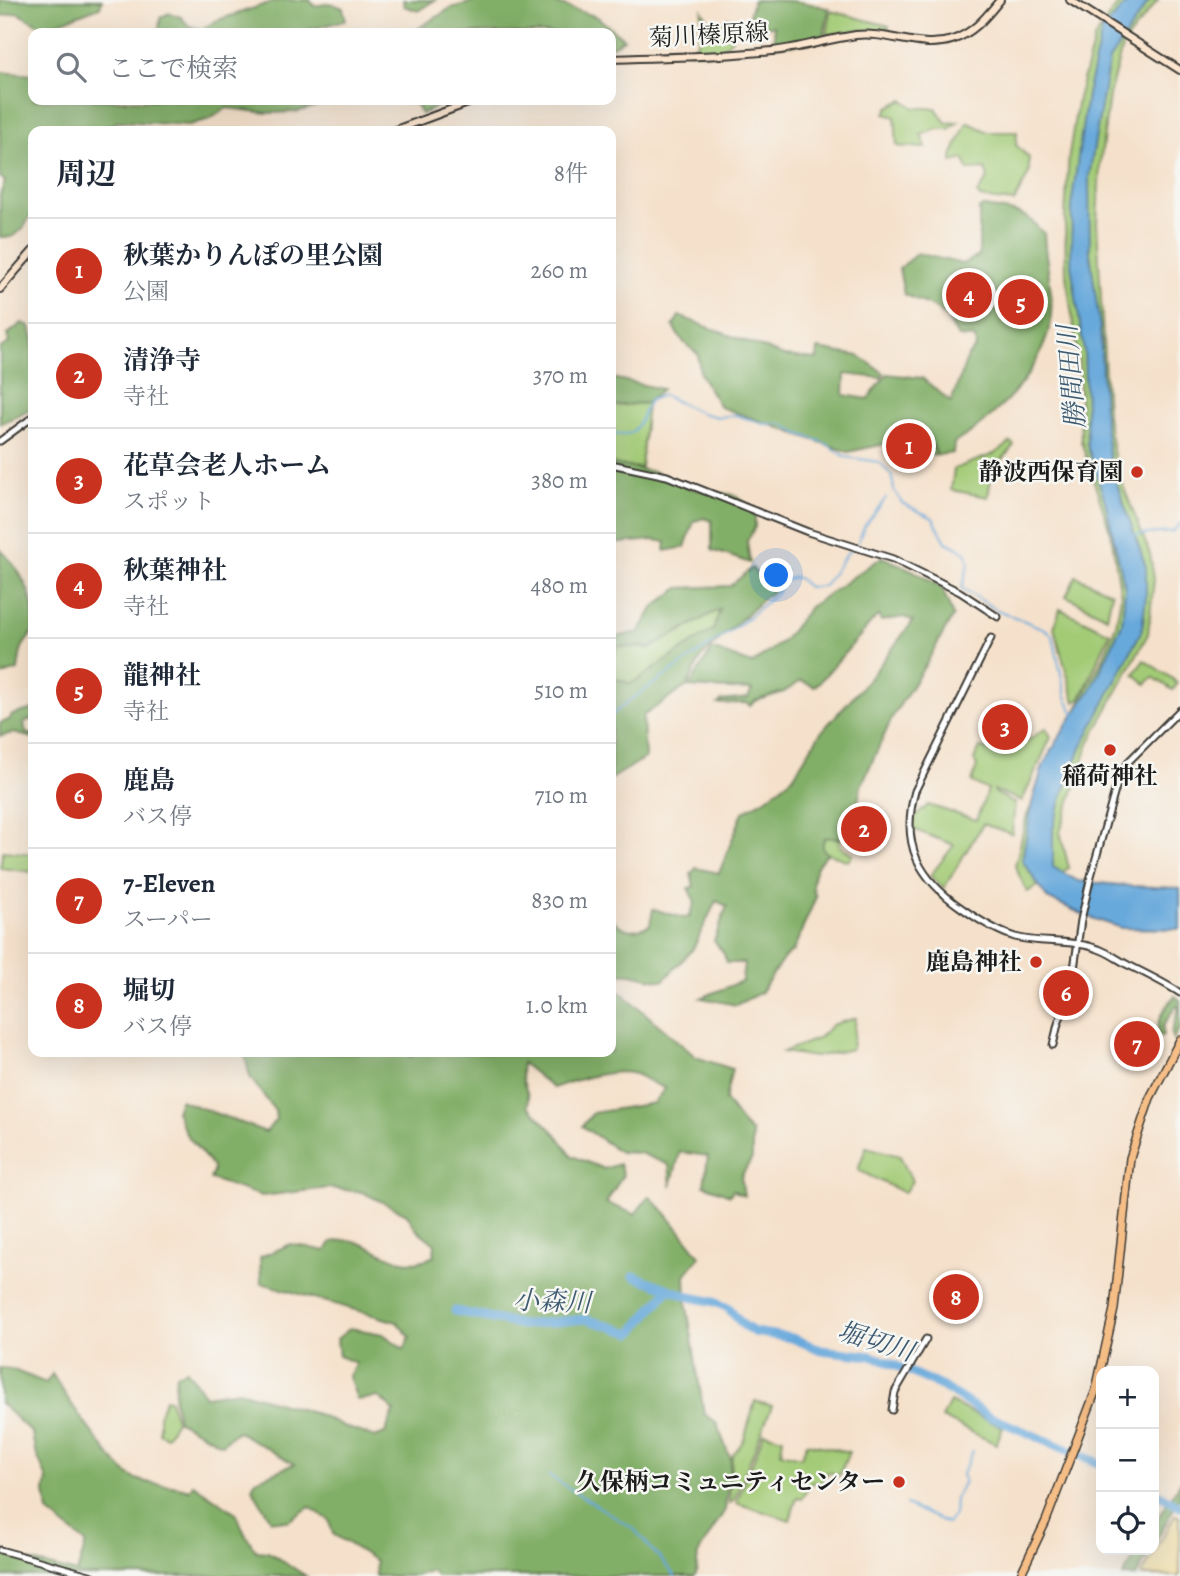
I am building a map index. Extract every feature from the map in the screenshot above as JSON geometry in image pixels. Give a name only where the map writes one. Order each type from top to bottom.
[{"type":"highway","points":[[1020,1576],[1046,1521],[1096,1390],[1114,1309],[1130,1158],[1150,1098],[1180,1040]]},
{"type":"main road","name":"菊川榛原線","points":[[616,58],[720,56],[774,51],[863,35],[923,44],[937,43],[967,34],[980,24],[1000,0]]},
{"type":"main road","points":[[1070,0],[1180,70]]},
{"type":"main road","points":[[406,126],[463,105]]},
{"type":"main road","points":[[0,289],[28,257]]},
{"type":"street","points":[[0,441],[28,421]]},
{"type":"street","points":[[616,465],[667,475],[808,532],[914,567],[998,617]]},
{"type":"street","points":[[991,638],[915,791],[909,822],[913,850],[924,874],[943,895],[989,926],[1017,937],[1079,943],[1098,949],[1157,978],[1180,993]]},
{"type":"street","points":[[1053,1045],[1071,990],[1082,917],[1118,780],[1125,767],[1180,710]]},
{"type":"street","points":[[892,1410],[895,1392],[926,1339]]},
{"type":"street","points":[[0,1550],[93,1576]]},
{"type":"green space","points":[[0,0],[102,0],[100,7],[44,28],[18,13],[0,16]]},
{"type":"green space","points":[[278,0],[310,0],[314,6],[331,3],[343,8],[346,20],[316,28],[204,28],[218,20]]},
{"type":"green space","points":[[403,0],[435,0],[418,11],[404,6]]},
{"type":"green space","points":[[480,0],[546,0],[597,17],[610,28],[419,28],[451,8]]},
{"type":"green space","points":[[753,0],[801,2],[829,9],[824,36],[809,43],[775,46],[774,26],[752,27],[747,24]]},
{"type":"green space","points":[[1122,0],[1158,0],[1123,44],[1109,95],[1100,165],[1097,223],[1107,416],[1116,468],[1150,554],[1154,579],[1148,634],[1089,743],[1060,832],[1069,868],[1027,892],[1015,866],[1027,815],[1103,658],[1116,625],[1121,596],[1111,534],[1081,441],[1079,365],[1066,274],[1065,216],[1069,154],[1078,98],[1095,37]]},
{"type":"green space","points":[[702,10],[712,26],[728,18],[730,20],[732,39],[717,54],[689,52],[698,41]]},
{"type":"green space","points":[[831,11],[889,26],[887,33],[859,30],[827,35]]},
{"type":"green space","points":[[170,13],[181,17],[189,26],[198,28],[159,28],[161,17]]},
{"type":"green space","points":[[616,32],[624,39],[616,44]]},
{"type":"green space","points":[[0,72],[28,75],[28,105],[320,105],[297,112],[267,113],[227,108],[210,119],[189,125],[119,121],[110,126],[28,126],[28,220],[23,229],[11,237],[0,237],[0,195],[5,181],[0,177]]},
{"type":"green space","points":[[903,100],[915,108],[936,108],[946,123],[958,122],[949,129],[936,129],[921,135],[926,148],[897,146],[895,117],[885,114],[888,107]]},
{"type":"green space","points":[[416,105],[441,105],[421,114]]},
{"type":"green space","points":[[967,122],[988,132],[1017,132],[1016,145],[1029,158],[1029,173],[1014,202],[980,198],[977,194],[988,178],[985,169],[968,170],[964,159],[952,162],[952,156]]},
{"type":"green space","points":[[979,208],[1021,214],[1044,233],[1051,290],[1050,324],[1037,360],[1014,393],[985,421],[954,443],[953,453],[937,455],[928,435],[895,432],[885,444],[848,452],[720,407],[700,374],[698,354],[684,342],[673,326],[679,316],[784,356],[817,359],[818,349],[859,356],[884,373],[881,378],[845,374],[844,395],[868,399],[887,374],[922,378],[951,402],[968,356],[976,347],[975,338],[958,337],[946,316],[904,294],[899,269],[917,253],[962,264],[979,256]]},
{"type":"green space","points":[[22,323],[28,325],[28,410],[0,424],[0,348],[9,343],[7,335]]},
{"type":"green space","points":[[616,379],[662,389],[647,403],[616,406]]},
{"type":"green space","points":[[647,403],[641,468],[616,465],[616,406]]},
{"type":"green space","points":[[892,434],[930,438],[929,444],[937,455],[888,447],[887,443]]},
{"type":"green space","points":[[1011,442],[1014,445],[992,472],[988,497],[951,490],[954,469],[994,454]]},
{"type":"green space","points":[[616,465],[655,472],[698,490],[735,495],[755,510],[755,527],[747,541],[750,563],[712,550],[712,521],[704,518],[694,521],[685,547],[665,551],[666,542],[654,540],[616,544]]},
{"type":"green space","points":[[0,549],[21,575],[28,590],[28,638],[22,648],[18,670],[0,676]]},
{"type":"green space","points":[[882,557],[912,570],[942,588],[953,616],[893,716],[861,786],[856,813],[840,839],[824,838],[822,848],[827,854],[816,868],[813,879],[816,897],[793,951],[784,958],[760,993],[736,1005],[701,998],[742,981],[744,963],[727,963],[723,952],[714,941],[727,906],[716,901],[693,949],[663,981],[616,973],[616,922],[633,930],[650,925],[653,909],[689,917],[695,902],[688,888],[694,887],[691,874],[696,868],[719,873],[743,812],[767,798],[793,777],[821,732],[869,679],[913,621],[904,617],[881,621],[878,615],[815,687],[801,681],[784,692],[755,701],[750,706],[747,703],[718,704],[721,701],[748,698],[752,690],[689,687],[712,649],[752,664],[783,641],[810,607]]},
{"type":"green space","points":[[752,568],[759,576],[785,571],[779,587],[701,657],[687,686],[643,716],[645,758],[616,776],[616,679],[631,684],[714,629],[720,609],[651,647],[617,646],[617,637],[639,632],[654,607],[679,588],[730,586]]},
{"type":"green space","points":[[1076,576],[1112,593],[1107,617],[1066,596]]},
{"type":"green space","points":[[721,608],[714,629],[631,684],[616,679],[617,646],[650,649]]},
{"type":"green space","points":[[1060,609],[1110,633],[1081,698],[1075,702],[1054,628]]},
{"type":"green space","points":[[1144,660],[1173,679],[1177,684],[1173,690],[1153,677],[1146,684],[1134,674]]},
{"type":"green space","points":[[28,710],[28,721],[24,723],[28,737],[13,733],[0,736],[0,723],[9,720],[12,715]]},
{"type":"green space","points":[[1046,728],[1051,737],[1022,801],[994,790],[1015,803],[1012,834],[983,824],[944,888],[930,876],[954,845],[912,829],[915,817],[928,805],[976,820],[988,790],[972,782],[977,766],[974,760],[980,748],[1009,754]]},
{"type":"green space","points":[[824,838],[840,839],[840,846],[853,854],[848,861],[827,853],[822,848]]},
{"type":"green space","points":[[3,851],[28,854],[28,871],[0,868]]},
{"type":"green space","points":[[616,988],[696,1057],[732,1069],[725,1100],[752,1133],[752,1158],[741,1177],[744,1196],[733,1190],[730,1195],[704,1185],[708,1156],[680,1152],[671,1186],[669,1165],[640,1153],[620,1152],[582,1126],[593,1113],[654,1103],[665,1088],[640,1076],[621,1072],[585,1078],[553,1088],[522,1063],[521,1070],[528,1106],[556,1134],[572,1156],[604,1169],[619,1164],[623,1175],[606,1203],[635,1214],[649,1196],[700,1256],[685,1275],[686,1300],[704,1414],[716,1422],[731,1460],[725,1510],[698,1554],[694,1576],[436,1576],[432,1570],[415,1576],[375,1576],[376,1561],[333,1534],[329,1520],[310,1507],[288,1521],[271,1520],[252,1488],[256,1480],[294,1464],[237,1431],[222,1444],[178,1421],[174,1400],[176,1374],[187,1370],[205,1396],[239,1391],[320,1415],[375,1437],[385,1433],[394,1411],[379,1397],[357,1400],[349,1376],[356,1363],[339,1356],[337,1339],[350,1328],[383,1334],[404,1349],[410,1337],[397,1322],[261,1283],[260,1257],[291,1244],[326,1251],[331,1242],[348,1240],[402,1261],[423,1261],[434,1256],[435,1244],[416,1229],[407,1214],[362,1192],[329,1188],[262,1196],[210,1179],[213,1167],[186,1134],[176,1111],[180,1100],[266,1132],[276,1119],[275,1111],[250,1077],[245,1057],[616,1057]]},
{"type":"green space","points":[[1175,996],[1180,1000],[1180,1028],[1173,1039],[1171,1034],[1179,1007],[1176,1006],[1163,1026],[1163,1036],[1159,1036],[1160,1020]]},
{"type":"green space","points":[[856,1018],[852,1049],[815,1057],[783,1052],[819,1038],[832,1025]]},
{"type":"green space","points":[[866,1147],[900,1156],[912,1181],[904,1193],[858,1170]]},
{"type":"green space","points":[[0,1368],[11,1369],[46,1383],[52,1374],[91,1432],[127,1473],[143,1481],[189,1490],[193,1484],[236,1513],[256,1551],[268,1552],[306,1576],[0,1576],[0,1556],[4,1555],[77,1573],[86,1543],[48,1512],[45,1492],[47,1479],[35,1450],[32,1433],[0,1403]]},
{"type":"green space","points":[[165,1399],[170,1400],[176,1421],[166,1437],[159,1433],[159,1416]]},
{"type":"green space","points":[[755,1401],[772,1406],[734,1500],[729,1504],[732,1456],[744,1440]]},
{"type":"green space","points":[[950,1402],[1003,1428],[996,1444],[942,1418]]},
{"type":"green space","points":[[764,1433],[783,1438],[781,1452],[801,1457],[807,1443],[849,1452],[839,1476],[828,1472],[821,1483],[811,1483],[802,1498],[797,1497],[790,1520],[736,1503]]},
{"type":"green space","points":[[1180,1482],[1180,1497],[1159,1535],[1159,1516]]},
{"type":"green space","points":[[1136,1555],[1148,1555],[1136,1576],[1123,1576]]},
{"type":"sand","points":[[1175,1515],[1180,1517],[1179,1576],[1141,1576],[1153,1555],[1159,1555],[1159,1544]]},
{"type":"water","points":[[1130,0],[1150,0],[1109,60],[1089,176],[1090,253],[1100,328],[1104,416],[1111,467],[1146,567],[1146,597],[1142,630],[1082,746],[1062,797],[1053,829],[1053,867],[1078,881],[1180,888],[1180,929],[1121,928],[1086,916],[1047,898],[1022,860],[1032,803],[1043,766],[1092,688],[1122,624],[1125,588],[1105,501],[1087,445],[1084,351],[1071,265],[1072,200],[1087,94],[1102,30]]},
{"type":"waterway","points":[[616,434],[634,431],[650,400],[663,395],[701,413],[718,417],[736,415],[764,424],[783,424],[797,433],[825,443],[846,457],[879,462],[892,476],[894,490],[902,503],[933,518],[946,542],[966,552],[969,562],[962,588],[995,609],[1047,630],[1053,637],[1066,697],[1074,715]]},
{"type":"waterway","points":[[857,545],[864,527],[886,498]]},
{"type":"waterway","points":[[1135,535],[1172,532],[1180,524]]},
{"type":"waterway","points":[[616,712],[738,626],[777,593],[783,581],[792,577],[798,578],[808,587],[824,586],[853,548]]},
{"type":"waterway","name":"堀切川","points":[[634,1276],[728,1308],[743,1325],[754,1332],[792,1338],[821,1350],[871,1356],[888,1362],[943,1387],[988,1416],[1096,1462]]},
{"type":"waterway","name":"小森川","points":[[455,1311],[522,1325],[585,1319],[632,1333],[669,1289]]},
{"type":"waterway","points":[[906,1505],[947,1523],[954,1514],[955,1499],[964,1481],[962,1474],[973,1451]]},
{"type":"waterway","points":[[548,1475],[634,1529],[675,1576]]},
{"type":"waterway","name":"堀切川","points":[[1159,1495],[1180,1506]]},
{"type":"place","name":"秋葉神社","points":[[969,295]]},
{"type":"place","name":"龍神社","points":[[1021,302]]},
{"type":"place","name":"秋葉かりんぽの里公園","points":[[909,446]]},
{"type":"place","name":"静波西保育園","points":[[1137,472]]},
{"type":"place","name":"花草会老人ホーム","points":[[1005,727]]},
{"type":"place","name":"稲荷神社","points":[[1110,750]]},
{"type":"place","name":"清浄寺","points":[[864,829]]},
{"type":"place","name":"鹿島神社","points":[[1036,962]]},
{"type":"place","name":"鹿島","points":[[1066,993]]},
{"type":"place","name":"7-Eleven","points":[[1137,1044]]},
{"type":"place","name":"堀切","points":[[956,1297]]},
{"type":"place","name":"久保柄コミュニティセンター","points":[[899,1482]]},
{"type":"water label","name":"勝間田川","points":[[1071,377]]}]
